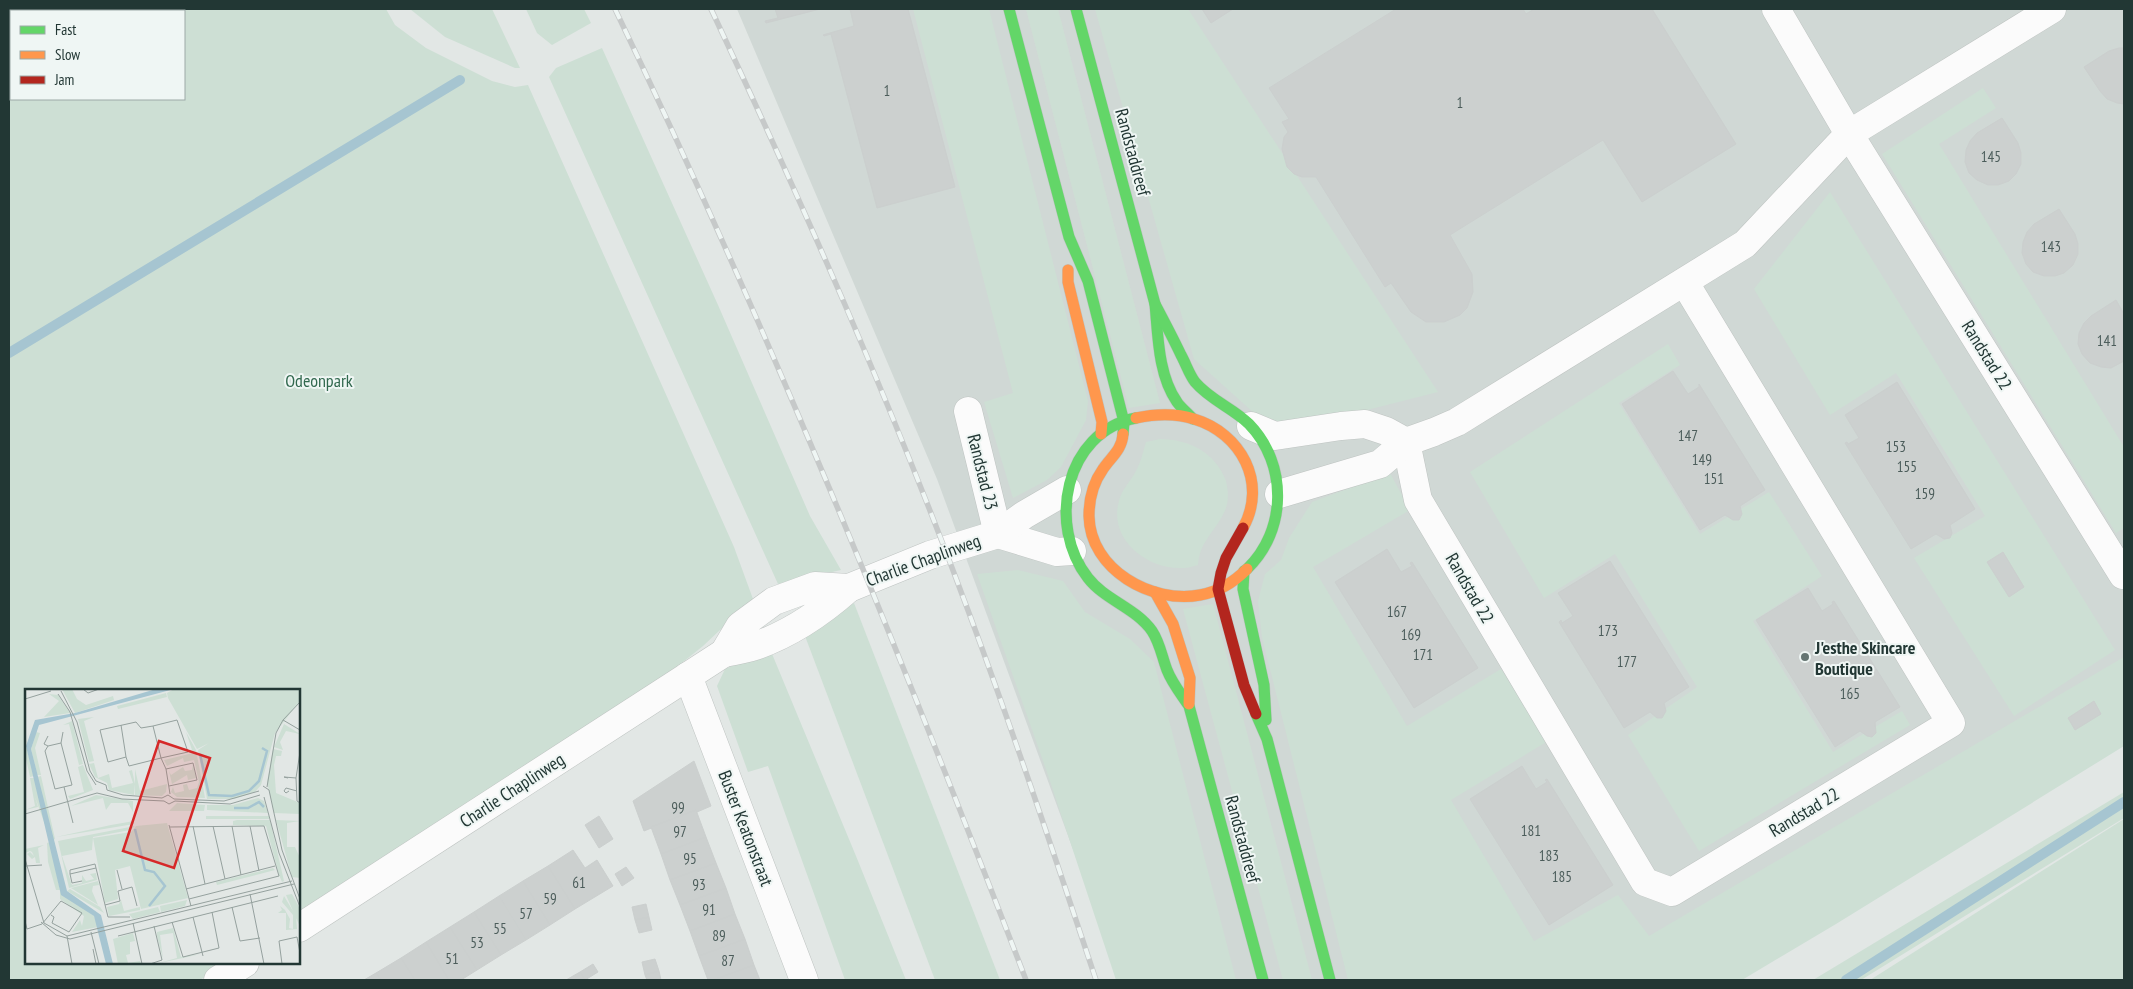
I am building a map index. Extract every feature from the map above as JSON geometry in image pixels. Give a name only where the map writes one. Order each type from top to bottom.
[{"type":"main road","points":[[1009,9],[1069,237],[1088,281],[1124,422],[1120,448],[1101,471],[1094,486],[1090,503],[1089,520],[1093,537],[1100,552],[1110,566],[1123,578],[1155,592],[1170,596],[1202,594],[1218,589],[1244,571],[1264,547],[1271,534],[1276,519],[1279,494],[1270,455],[1244,457]]},
{"type":"main road","name":"Randstaddreef","points":[[1076,9],[1155,304],[1160,349],[1168,382],[1177,402],[1193,419]]},
{"type":"main road","points":[[1069,237],[1068,282],[1102,422],[1101,434]]},
{"type":"main road","name":"Randstaddreef","points":[[1155,304],[1192,379],[1207,394],[1236,413],[1251,426],[1270,455]]},
{"type":"main road","points":[[1101,434],[1124,422],[1144,416],[1165,415],[1193,419],[1223,432],[1244,457],[1250,472],[1253,489],[1252,506],[1244,530],[1223,561],[1218,575],[1218,589],[1244,685],[1267,739],[1330,980]]},
{"type":"main road","name":"Randstaddreef","points":[[1101,434],[1080,460],[1067,490],[1065,521],[1072,551],[1090,582],[1106,596],[1138,616],[1149,626],[1157,639],[1170,677],[1189,706]]},
{"type":"main road","points":[[1072,551],[1100,552]]},
{"type":"main road","points":[[1244,571],[1243,589],[1264,685],[1267,739]]},
{"type":"main road","name":"Randstaddreef","points":[[1155,592],[1174,624],[1190,678],[1189,706],[1263,980]]},
{"type":"street","name":"Randstad 22","points":[[1776,9],[1850,134],[2122,575],[2124,574]]},
{"type":"street","points":[[1279,494],[1380,464],[1406,442],[1457,422],[1685,283],[1745,244],[1850,134],[2052,9]]},
{"type":"street","name":"Randstad 22","points":[[1406,442],[1418,500],[1481,608],[1645,882],[1672,892],[1952,723],[1685,283]]},
{"type":"street","name":"Randstad 23","points":[[968,411],[998,534]]},
{"type":"street","points":[[1251,426],[1275,436],[1365,424],[1386,431],[1406,442]]},
{"type":"street","points":[[1270,455],[1368,438],[1406,442]]},
{"type":"street","name":"Charlie Chaplinweg","points":[[300,927],[727,651],[754,646],[786,632],[827,607],[849,588],[930,555],[998,534],[1024,515],[1067,490]]},
{"type":"street","name":"Charlie Chaplinweg","points":[[998,534],[1057,552],[1072,551]]},
{"type":"street","name":"Buster Keatonstraat","points":[[688,676],[804,980]]},
{"type":"street","points":[[218,980],[243,964]]},
{"type":"shaded area","points":[[737,9],[2124,9],[2124,727],[1690,980],[1121,980],[937,479]]},
{"type":"green space","name":"Odeonpark","points":[[9,9],[386,9],[395,25],[426,48],[492,81],[515,87],[528,85],[734,547],[753,599],[703,646],[658,682],[300,915],[300,689],[25,689],[25,964],[225,964],[200,980],[9,980]]},
{"type":"green space","points":[[410,9],[492,9],[520,68],[515,68],[445,37]]},
{"type":"green space","points":[[526,9],[584,9],[591,23],[552,45],[537,33]]},
{"type":"green space","points":[[913,9],[989,9],[1088,401],[1086,420],[1061,467],[1047,480],[1013,498],[984,402],[1013,393]]},
{"type":"green space","points":[[1026,9],[1058,9],[1160,403],[1129,408]]},
{"type":"green space","points":[[1095,9],[1188,9],[1438,392],[1355,413],[1283,423],[1254,413],[1194,359]]},
{"type":"green space","points":[[602,48],[718,305],[810,516],[841,570],[778,584],[549,77],[556,68]]},
{"type":"green space","points":[[1983,88],[1996,108],[1939,144],[2124,447],[2124,528],[2116,533],[1882,154]]},
{"type":"green space","points":[[1830,192],[2115,650],[2014,716],[1914,558],[1985,516],[1896,373],[1830,415],[1754,289]]},
{"type":"green space","points":[[1668,344],[1680,365],[1619,403],[1700,534],[1769,492],[1822,576],[1753,621],[1833,752],[1902,711],[1910,725],[1699,851],[1628,735],[1697,687],[1615,554],[1544,598],[1470,472]]},
{"type":"green space","points":[[1160,439],[1191,445],[1208,455],[1216,463],[1226,481],[1228,501],[1226,508],[1205,542],[1198,565],[1183,568],[1156,564],[1133,550],[1119,528],[1117,515],[1122,493],[1138,468],[1146,442]]},
{"type":"green space","points":[[1390,473],[1410,510],[1313,567],[1407,726],[1501,669],[1548,741],[1451,800],[1534,941],[1618,895],[1649,936],[2124,657],[2124,746],[1742,980],[1348,980],[1262,637],[1258,601],[1265,574],[1281,560],[1289,538],[1312,502]]},
{"type":"green space","points":[[1018,570],[1063,581],[1085,612],[1130,639],[1154,662],[1236,980],[1116,980],[1047,772],[977,574]]},
{"type":"green space","points":[[854,603],[1000,980],[935,980],[805,636]]},
{"type":"green space","points":[[1213,604],[1312,980],[1283,980],[1183,609]]},
{"type":"green space","points":[[770,649],[906,980],[845,980],[768,766],[748,772],[717,686],[725,669]]},
{"type":"green space","points":[[2124,792],[2124,818],[1861,980],[1813,980]]},
{"type":"green space","points":[[2124,819],[2124,980],[1870,980]]},
{"type":"building","points":[[775,9],[820,9],[766,23],[765,21],[778,18]]},
{"type":"building","points":[[850,9],[908,9],[955,187],[877,208],[831,34],[823,35],[854,26]]},
{"type":"building","points":[[1202,9],[1233,9],[1211,23]]},
{"type":"building","points":[[1396,9],[1523,9],[1526,14],[1534,9],[1652,9],[1736,144],[1642,202],[1603,140],[1450,235],[1472,274],[1473,292],[1467,308],[1460,315],[1444,322],[1426,322],[1411,312],[1391,283],[1385,287],[1316,177],[1302,177],[1294,174],[1287,167],[1282,149],[1284,137],[1288,132],[1282,122],[1289,119],[1269,88]]},
{"type":"building","points":[[2124,48],[2124,104],[2107,99],[2084,67],[2109,51]]},
{"type":"building","points":[[2002,118],[2018,143],[2021,153],[2021,164],[2016,174],[2009,181],[1998,185],[1988,185],[1977,180],[1969,173],[1965,162],[1966,150],[1970,141],[1977,133]]},
{"type":"building","points":[[2059,209],[2075,234],[2078,254],[2073,265],[2064,273],[2055,276],[2044,276],[2033,272],[2026,264],[2022,253],[2023,242],[2027,232],[2034,224]]},
{"type":"building","points":[[2116,300],[2124,314],[2124,361],[2111,368],[2101,367],[2090,363],[2082,354],[2078,344],[2079,333],[2084,323],[2091,316]]},
{"type":"building","points":[[1673,371],[1688,394],[1699,387],[1699,384],[1765,490],[1740,506],[1742,514],[1739,520],[1733,520],[1725,515],[1700,530],[1622,404]]},
{"type":"building","points":[[1897,382],[1975,509],[1950,525],[1952,533],[1950,538],[1944,539],[1936,534],[1911,549],[1845,443],[1847,442],[1848,444],[1859,438],[1845,415]]},
{"type":"building","points":[[1387,549],[1401,572],[1412,566],[1410,563],[1412,562],[1478,668],[1414,708],[1335,582]]},
{"type":"building","points":[[2003,552],[2024,587],[2009,597],[1987,562]]},
{"type":"building","points":[[1610,561],[1689,687],[1664,703],[1666,711],[1662,718],[1657,718],[1650,712],[1624,728],[1559,622],[1561,620],[1562,623],[1573,616],[1558,593]]},
{"type":"building","points":[[1808,588],[1822,611],[1833,604],[1832,602],[1834,601],[1900,707],[1875,722],[1876,733],[1872,737],[1860,731],[1835,747],[1756,620]]},
{"type":"building","points":[[2094,701],[2101,714],[2075,730],[2068,718]]},
{"type":"building","points":[[694,761],[711,806],[644,831],[633,801]]},
{"type":"building","points":[[1522,766],[1536,789],[1547,782],[1545,780],[1547,779],[1613,885],[1549,925],[1470,799]]},
{"type":"building","points":[[696,810],[706,837],[661,854],[651,827]]},
{"type":"building","points":[[599,816],[613,839],[599,848],[585,825]]},
{"type":"building","points":[[706,837],[716,863],[670,880],[661,854]]},
{"type":"building","points":[[573,850],[585,868],[597,860],[613,886],[575,909],[548,866]]},
{"type":"building","points":[[716,863],[726,888],[680,905],[670,880]]},
{"type":"building","points":[[548,866],[575,909],[550,925],[523,881]]},
{"type":"building","points":[[626,867],[634,878],[622,886],[615,874]]},
{"type":"building","points":[[523,881],[550,925],[526,940],[499,896]]},
{"type":"building","points":[[726,888],[735,914],[690,931],[680,905]]},
{"type":"building","points":[[499,896],[526,940],[501,955],[474,912]]},
{"type":"building","points":[[646,904],[649,917],[635,920],[632,907]]},
{"type":"building","points":[[474,912],[501,955],[477,970],[450,927]]},
{"type":"building","points":[[735,914],[745,939],[699,956],[690,931]]},
{"type":"building","points":[[649,917],[652,930],[639,933],[635,920]]},
{"type":"building","points":[[450,927],[477,970],[461,980],[449,980],[426,942]]},
{"type":"building","points":[[745,939],[754,965],[713,980],[708,980],[699,956]]},
{"type":"building","points":[[426,942],[449,980],[415,980],[401,958]]},
{"type":"building","points":[[401,958],[415,980],[381,980],[376,973]]},
{"type":"building","points":[[655,959],[659,971],[645,975],[642,962]]},
{"type":"building","points":[[593,964],[598,972],[585,980],[580,972]]},
{"type":"building","points":[[754,965],[760,980],[713,980]]},
{"type":"building","points":[[659,971],[661,980],[647,980],[645,975]]},
{"type":"building","points":[[580,972],[585,980],[566,980]]},
{"type":"building","points":[[376,973],[381,980],[364,980]]},
{"type":"waterway","points":[[9,353],[460,80]]},
{"type":"waterway","points":[[1846,980],[2124,802]]},
{"type":"railway","points":[[615,9],[726,248],[779,369],[881,612],[1026,980]]},
{"type":"railway","points":[[711,9],[780,158],[910,460],[1002,704],[1096,980]]},
{"type":"traffic: fast","points":[[1009,9],[1069,237],[1088,281],[1124,422],[1123,434]]},
{"type":"traffic: fast","points":[[1076,9],[1155,304],[1162,367],[1177,402],[1193,419]]},
{"type":"traffic: fast","points":[[1155,304],[1195,382],[1249,424],[1262,440],[1271,458],[1276,477],[1278,497],[1275,517],[1270,536],[1260,554],[1247,569]]},
{"type":"traffic: fast","points":[[1136,418],[1112,427],[1092,442],[1078,461],[1070,484],[1066,508],[1068,533],[1075,557],[1088,578],[1095,586],[1138,616],[1152,631],[1169,675],[1189,706],[1263,980]]},
{"type":"traffic: fast","points":[[1244,571],[1243,589],[1264,685],[1266,720]]},
{"type":"traffic: fast","points":[[1256,714],[1267,739],[1330,980]]},
{"type":"traffic: slow","points":[[1068,270],[1068,282],[1102,422],[1101,434]]},
{"type":"traffic: slow","points":[[1136,418],[1165,415],[1194,419],[1211,426],[1237,448],[1251,477],[1250,511],[1243,528]]},
{"type":"traffic: slow","points":[[1123,434],[1121,445],[1097,480],[1092,492],[1089,510],[1092,535],[1100,552],[1112,567],[1127,579],[1144,588],[1163,594],[1181,596],[1213,592],[1237,578],[1247,569]]},
{"type":"traffic: slow","points":[[1155,592],[1173,624],[1190,678],[1189,704]]},
{"type":"traffic: jam","points":[[1243,528],[1226,558],[1218,589],[1244,685],[1256,714]]},
{"type":"place","name":"J'esthe Skincare Boutique","points":[[1805,657]]}]
